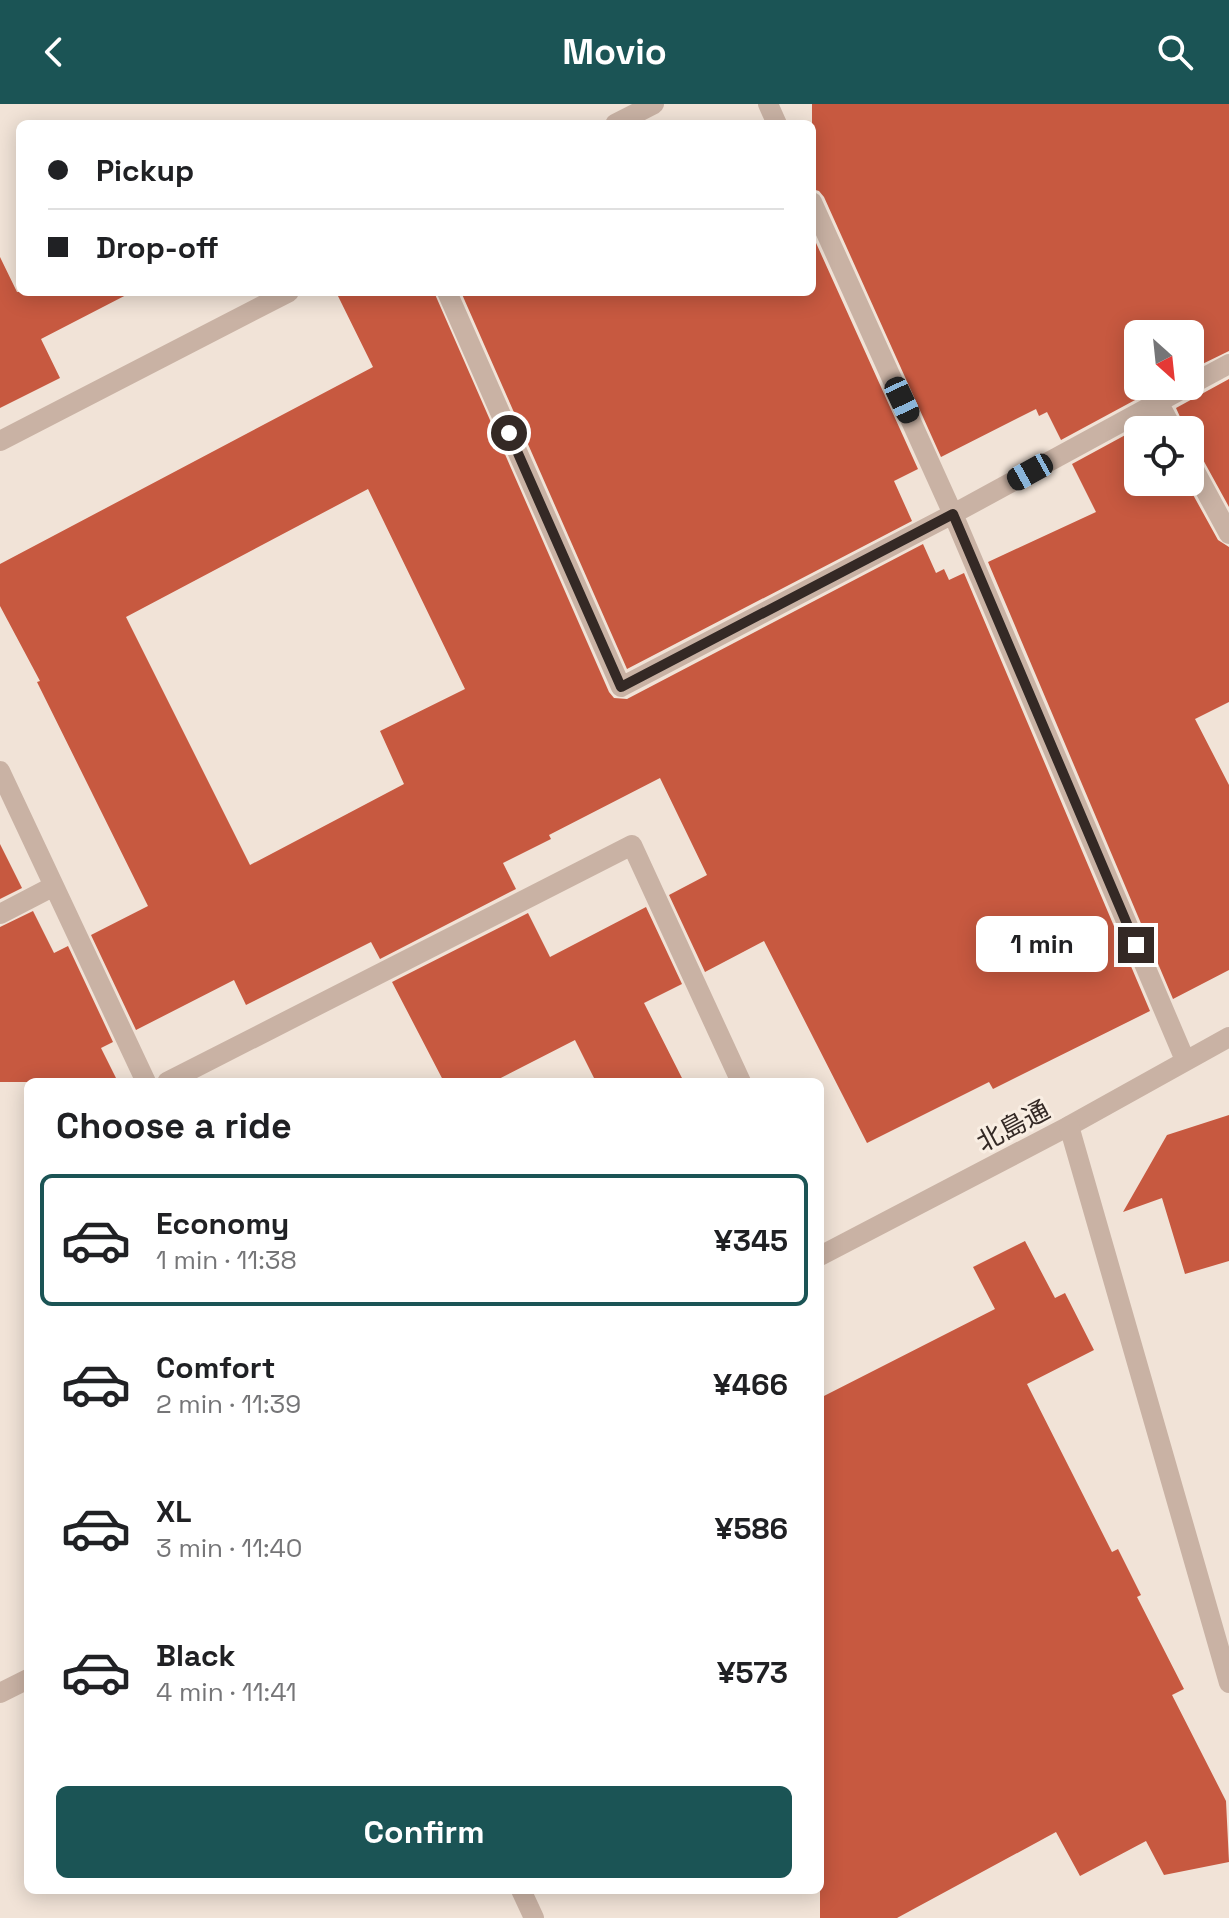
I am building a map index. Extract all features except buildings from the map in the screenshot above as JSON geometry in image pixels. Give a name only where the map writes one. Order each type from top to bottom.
[{"type":"street","points":[[623,120],[654,104]]},
{"type":"street","points":[[816,211],[953,514],[1185,1060]]},
{"type":"street","points":[[0,441],[281,296]]},
{"type":"street","points":[[449,296],[621,687],[953,514],[1162,400]]},
{"type":"street","points":[[1204,377],[1229,364]]},
{"type":"street","points":[[1158,402],[1166,416]]},
{"type":"street","points":[[1204,488],[1229,534]]},
{"type":"street","points":[[0,771],[144,1078]]},
{"type":"street","points":[[175,1078],[632,845],[739,1078]]},
{"type":"street","points":[[0,914],[54,886]]},
{"type":"street","name":"北島通","points":[[824,1253],[1069,1126],[1229,1037]]},
{"type":"street","points":[[1069,1126],[1229,1683]]},
{"type":"street","points":[[0,1693],[24,1681]]},
{"type":"street","points":[[523,1894],[534,1918]]},
{"type":"route","points":[[509,433],[621,687],[953,514],[1136,945]]}]
